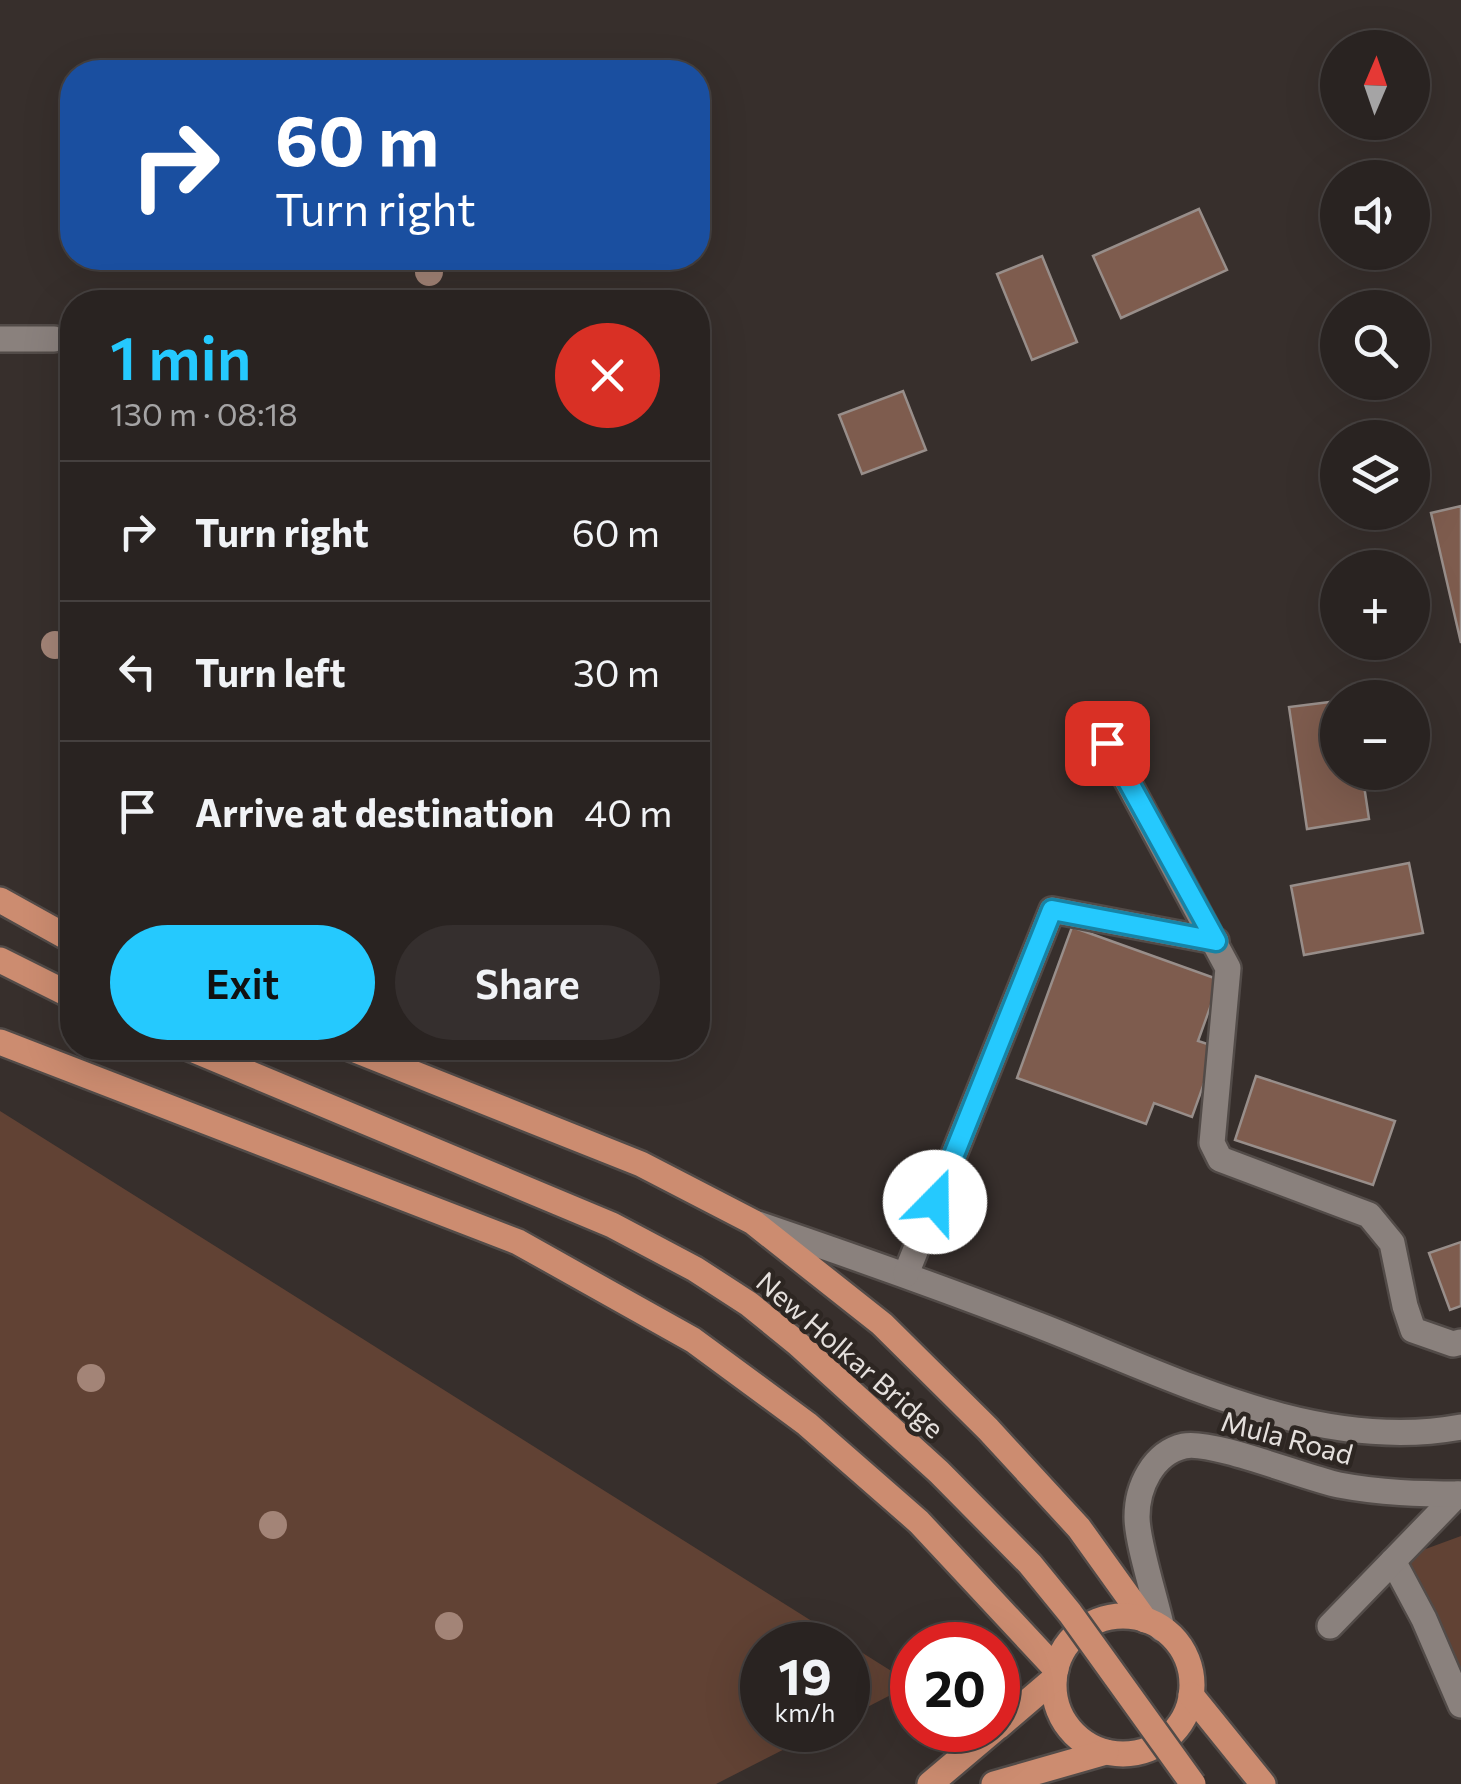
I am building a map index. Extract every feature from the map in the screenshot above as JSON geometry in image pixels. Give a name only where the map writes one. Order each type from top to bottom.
[{"type":"main road","points":[[0,900],[60,933]]},
{"type":"main road","points":[[0,960],[60,990]]},
{"type":"main road","points":[[0,1042],[518,1242],[693,1340],[807,1424],[919,1522],[1055,1674]]},
{"type":"main road","name":"New Holkar Bridge","points":[[217,1060],[612,1225],[695,1269],[749,1304],[939,1472],[1030,1564],[1193,1784]]},
{"type":"main road","points":[[380,1060],[641,1164],[754,1222],[882,1324],[1079,1528],[1154,1624],[1176,1641],[1186,1658],[1192,1676],[1191,1695],[1176,1730],[1162,1742],[1126,1754],[1088,1745],[1061,1717],[1055,1698],[1055,1674],[1062,1651],[1090,1624],[1126,1616],[1154,1624]]},
{"type":"main road","points":[[1020,1706],[1055,1674]]},
{"type":"main road","points":[[1191,1695],[1264,1784]]},
{"type":"main road","points":[[930,1784],[968,1752]]},
{"type":"main road","points":[[994,1784],[1106,1752]]},
{"type":"street","points":[[0,339],[54,339]]},
{"type":"street","points":[[1107,743],[1228,968],[1212,1143],[1220,1158],[1369,1215],[1392,1242],[1413,1330],[1453,1344],[1461,1342]]},
{"type":"street","points":[[906,1274],[1052,910],[1216,941]]},
{"type":"street","points":[[754,1222],[906,1274],[1237,1402],[1300,1422],[1410,1434],[1461,1427]]},
{"type":"street","name":"Mula Road","points":[[1154,1624],[1137,1519],[1142,1482],[1167,1452],[1188,1445],[1337,1484],[1399,1495],[1459,1494]]},
{"type":"street","points":[[1330,1626],[1459,1494]]},
{"type":"street","points":[[1393,1561],[1424,1619],[1461,1705]]},
{"type":"shaded area","points":[[0,1111],[813,1622],[740,1622],[740,1752],[779,1752],[716,1784],[0,1784]]},
{"type":"shaded area","points":[[1461,1536],[1461,1700],[1393,1561]]},
{"type":"shaded area","points":[[870,1658],[890,1670],[890,1695],[870,1706]]},
{"type":"building","points":[[1199,209],[1227,270],[1121,318],[1093,256]]},
{"type":"building","points":[[1042,256],[1077,342],[1032,360],[997,274]]},
{"type":"building","points":[[903,391],[926,450],[862,474],[839,415]]},
{"type":"building","points":[[1461,506],[1461,643],[1431,513]]},
{"type":"building","points":[[1320,703],[1320,790],[1365,790],[1369,819],[1307,829],[1289,707]]},
{"type":"building","points":[[1409,863],[1423,933],[1304,955],[1291,886]]},
{"type":"building","points":[[1072,927],[1220,980],[1198,1041],[1217,1047],[1192,1117],[1154,1103],[1146,1124],[1017,1078]]},
{"type":"building","points":[[1256,1076],[1395,1121],[1373,1185],[1235,1140]]},
{"type":"building","points":[[1461,1242],[1461,1306],[1450,1310],[1429,1253]]},
{"type":"route","points":[[935,1202],[1052,910],[1216,941],[1107,743]]}]
